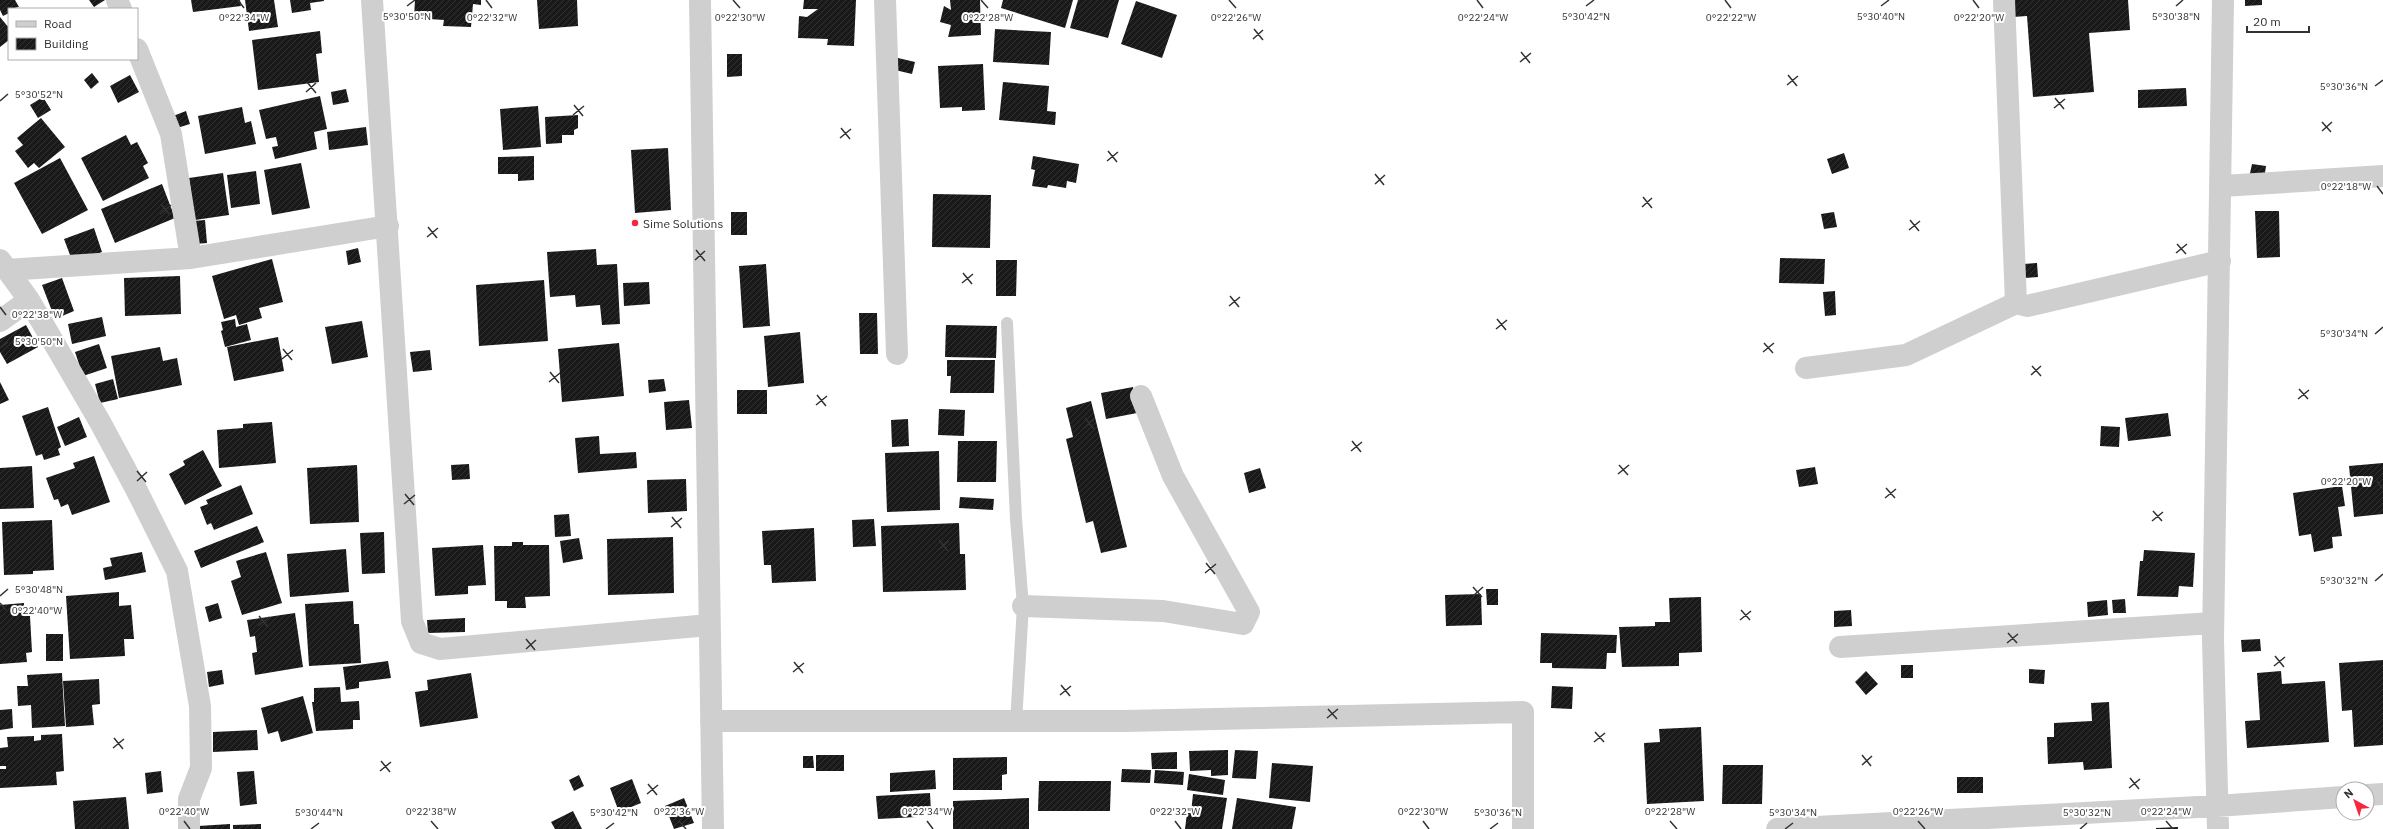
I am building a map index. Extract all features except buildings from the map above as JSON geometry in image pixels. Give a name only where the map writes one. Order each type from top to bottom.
[{"type":"street","points":[[372,0],[388,226],[412,621],[421,643],[440,649],[709,625]]},
{"type":"street","points":[[700,0],[713,829]]},
{"type":"street","points":[[885,0],[897,354]]},
{"type":"street","points":[[2004,0],[2016,303]]},
{"type":"street","points":[[2218,829],[2213,623],[2222,186],[2223,0]]},
{"type":"street","points":[[138,52],[171,134],[192,258]]},
{"type":"street","points":[[2222,186],[2383,176]]},
{"type":"street","points":[[3,265],[192,258],[388,226]]},
{"type":"street","points":[[1806,368],[1906,355],[2016,303],[2026,306],[2220,261]]},
{"type":"street","points":[[3,265],[29,300],[103,428],[177,571],[200,706],[201,768],[189,799],[189,829]]},
{"type":"street","points":[[0,321],[29,300]]},
{"type":"street","points":[[1023,606],[1163,611],[1243,624],[1249,612],[1173,476],[1141,396]]},
{"type":"street","points":[[1840,647],[2213,623]]},
{"type":"street","points":[[711,721],[1016,722],[1523,712],[1523,829]]},
{"type":"street","points":[[1778,829],[2217,806],[2335,798]]},
{"type":"lane","points":[[1007,324],[1016,519],[1023,606],[1016,722]]},
{"type":"place","name":"Sime Solutions","points":[[635,223]]}]
